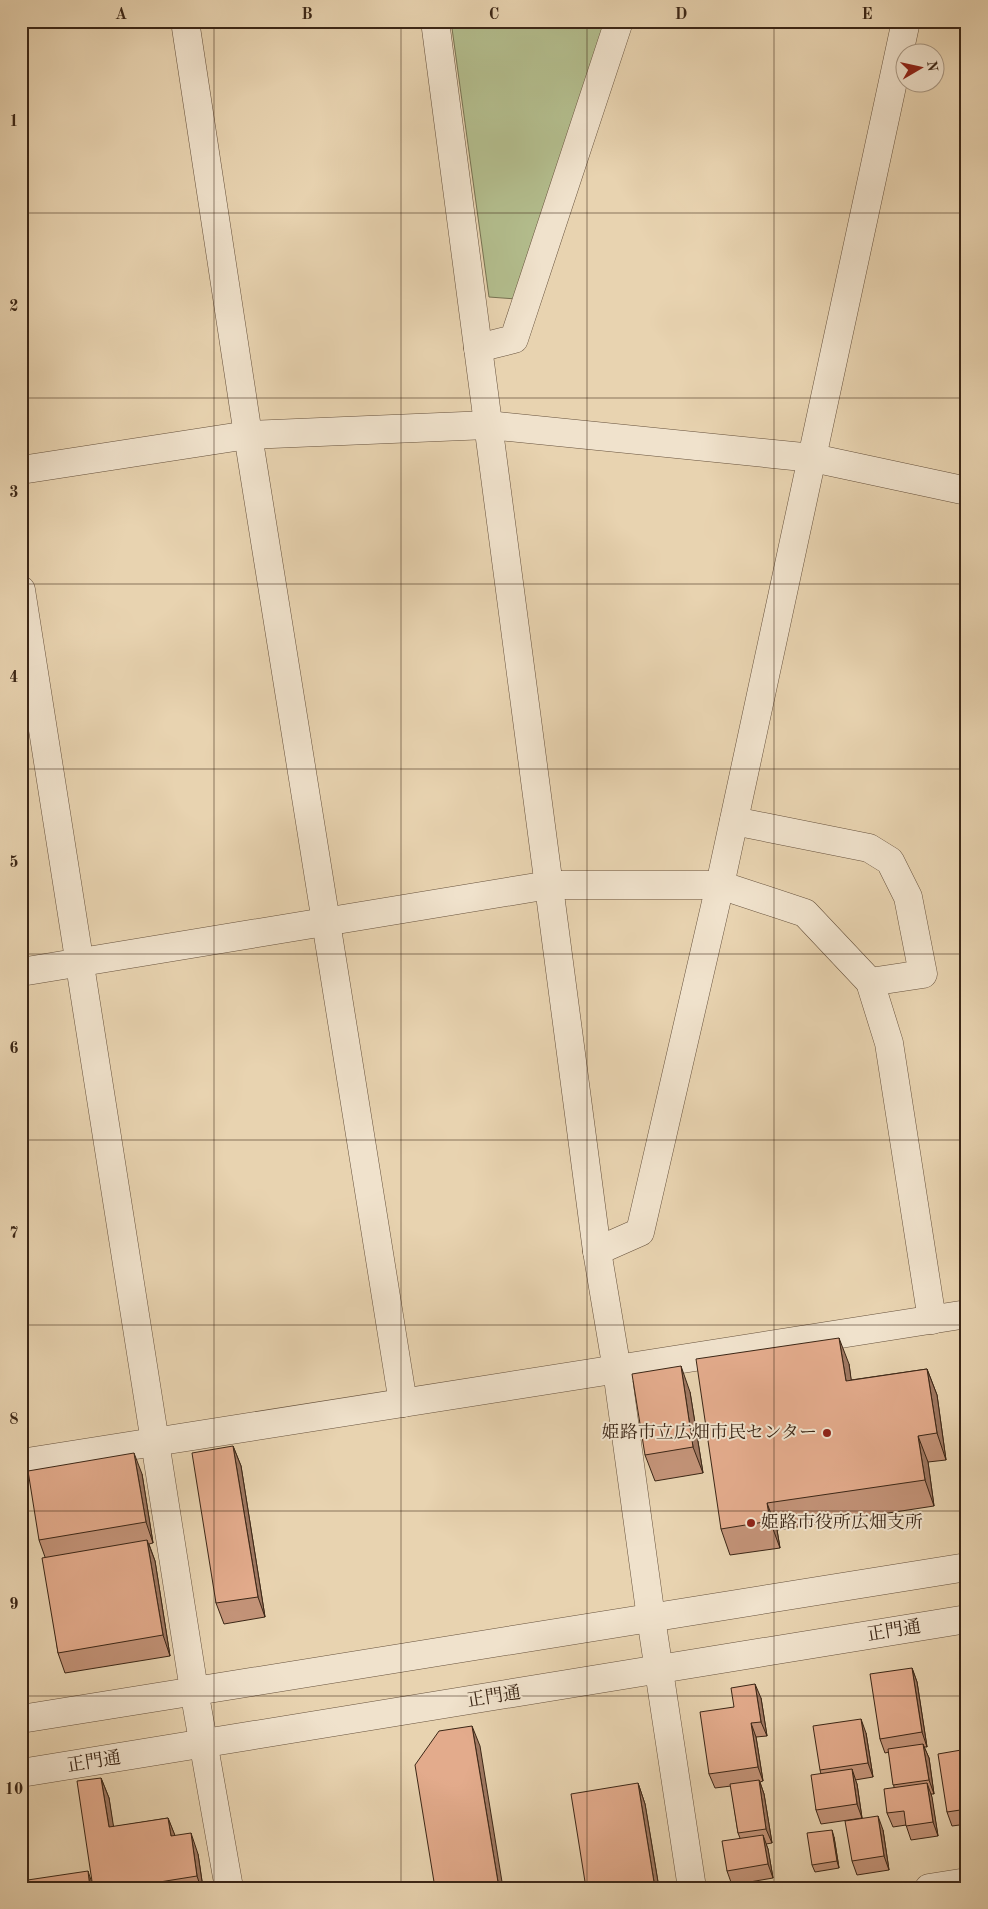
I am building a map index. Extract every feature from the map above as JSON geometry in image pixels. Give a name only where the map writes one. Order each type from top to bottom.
[{"type":"street","points":[[185,21],[248,435],[404,1403]]},
{"type":"street","points":[[435,21],[597,1251],[617,1370],[651,1618],[692,1888]]},
{"type":"street","points":[[478,348],[514,339],[619,21]]},
{"type":"street","points":[[597,1251],[640,1232],[720,885],[906,21]]},
{"type":"street","points":[[21,470],[248,435],[488,425],[813,458],[967,491]]},
{"type":"street","points":[[21,590],[194,1690],[229,1888]]},
{"type":"street","points":[[734,820],[869,848],[890,861],[908,897],[923,974],[870,982]]},
{"type":"street","points":[[21,972],[549,886],[720,885],[805,913],[870,982],[890,1043],[932,1320]]},
{"type":"street","points":[[21,1464],[967,1314]]},
{"type":"street","points":[[21,1719],[967,1567]]},
{"type":"street","name":"正門通","points":[[21,1773],[967,1619]]},
{"type":"street","points":[[929,1888],[967,1882]]},
{"type":"green space","points":[[451,21],[605,21],[516,299],[489,297]]},
{"type":"building","name":"姫路市立広畑市民センター","points":[[839,1338],[846,1381],[927,1369],[937,1433],[918,1436],[925,1480],[767,1503],[770,1521],[721,1529],[696,1359]]},
{"type":"building","points":[[681,1366],[693,1447],[645,1455],[632,1374]]},
{"type":"building","points":[[233,1446],[258,1597],[216,1603],[192,1453]]},
{"type":"building","points":[[134,1453],[146,1522],[39,1540],[28,1471]]},
{"type":"building","points":[[147,1540],[163,1635],[58,1653],[42,1558]]},
{"type":"building","points":[[912,1668],[922,1732],[880,1739],[870,1674]]},
{"type":"building","points":[[755,1684],[761,1722],[751,1723],[758,1767],[709,1774],[700,1712],[734,1707],[731,1688]]},
{"type":"building","points":[[861,1719],[868,1763],[820,1770],[813,1726]]},
{"type":"building","points":[[472,1726],[499,1888],[435,1888],[415,1765],[439,1731]]},
{"type":"building","points":[[923,1744],[929,1780],[893,1785],[888,1749]]},
{"type":"building","points":[[967,1749],[967,1809],[947,1812],[938,1754]]},
{"type":"building","points":[[852,1769],[857,1804],[816,1810],[811,1775]]},
{"type":"building","points":[[101,1778],[109,1827],[168,1818],[171,1836],[191,1833],[197,1876],[122,1888],[93,1888],[77,1781]]},
{"type":"building","points":[[759,1780],[766,1829],[738,1833],[730,1784]]},
{"type":"building","points":[[638,1783],[654,1882],[620,1888],[586,1888],[571,1794]]},
{"type":"building","points":[[927,1783],[933,1822],[906,1826],[904,1811],[887,1813],[884,1789]]},
{"type":"building","points":[[878,1816],[884,1856],[852,1861],[845,1821]]},
{"type":"building","points":[[832,1830],[837,1861],[812,1865],[807,1833]]},
{"type":"building","points":[[763,1835],[768,1864],[727,1871],[722,1841]]},
{"type":"building","points":[[88,1871],[90,1888],[21,1888],[21,1881]]},
{"type":"place","name":"姫路市立広畑市民センター","points":[[827,1433]]},
{"type":"place","name":"姫路市役所広畑支所","points":[[751,1523]]}]
